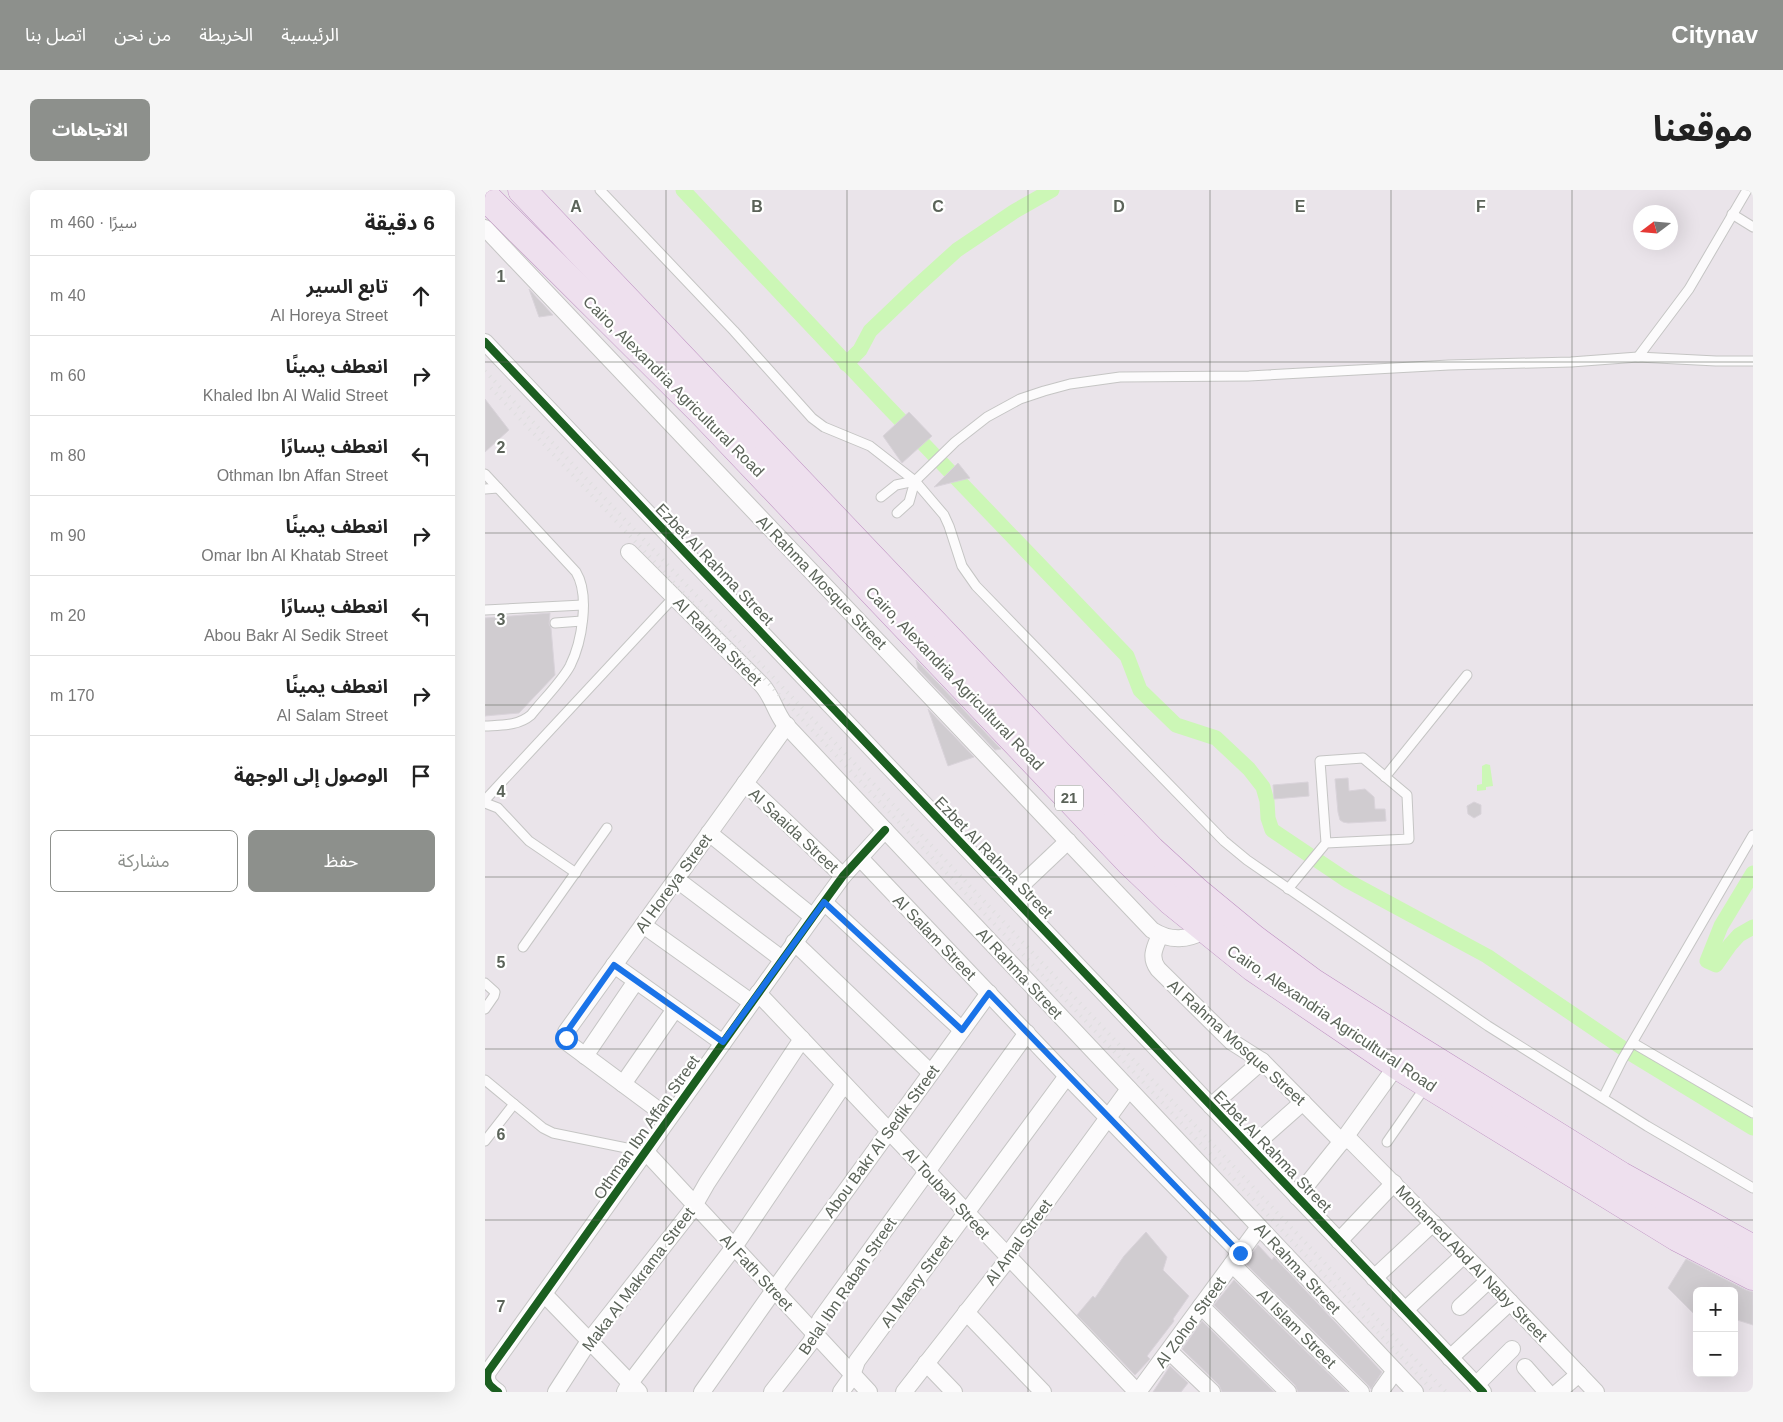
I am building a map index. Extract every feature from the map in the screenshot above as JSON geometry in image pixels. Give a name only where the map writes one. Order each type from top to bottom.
[{"type":"highway","name":"Cairo, Alexandria Agricultural Road","points":[[522,190],[1059,755],[1151,850],[1197,892],[1254,939],[1312,982],[1621,1176],[1753,1249]]},
{"type":"highway","name":"Cairo, Alexandria Agricultural Road","points":[[485,196],[703,413],[1130,862],[1171,901],[1254,968],[1397,1065],[1677,1237],[1753,1276]]},
{"type":"street","name":"Al Rahma Mosque Street","points":[[485,228],[1152,930],[1160,935],[1152,956],[1158,969],[1232,1042],[1262,1061],[1344,1139]]},
{"type":"street","name":"Ezbet Al Rahma Street","points":[[485,342],[1479,1388]]},
{"type":"street","name":"Al Rahma Street","points":[[629,552],[766,689],[780,717],[787,725],[1415,1392]]},
{"type":"street","name":"Al Horeya Street","points":[[585,1056],[568,1043],[566,1038],[568,1030],[787,725]]},
{"type":"street","name":"Al Saaida Street","points":[[745,784],[843,876]]},
{"type":"street","name":"Othman Ibn Affan Street","points":[[498,1392],[487,1383],[488,1372],[794,942],[843,876],[885,830]]},
{"type":"street","points":[[709,833],[813,917]]},
{"type":"street","points":[[1011,895],[1068,841]]},
{"type":"street","name":"Al Salam Street","points":[[860,858],[1108,1118],[1236,1258]]},
{"type":"street","points":[[676,878],[782,959]]},
{"type":"street","points":[[824,902],[962,1030]]},
{"type":"street","name":"Al Toubah Street","points":[[643,924],[755,998],[802,1039],[1138,1392]]},
{"type":"street","points":[[1160,935],[1169,938],[1186,938],[1207,930]]},
{"type":"street","points":[[794,942],[931,1073]]},
{"type":"street","points":[[614,965],[723,1042]]},
{"type":"street","points":[[636,981],[585,1056],[669,1118]]},
{"type":"street","name":"Abou Bakr Al Sedik Street","points":[[703,1392],[774,1290],[989,993]]},
{"type":"street","points":[[623,1084],[675,1009]]},
{"type":"street","name":"Belal Ibn Rabah Street","points":[[772,1392],[815,1334],[820,1320],[1027,1033]]},
{"type":"street","name":"Maka Al Makrama Street","points":[[557,1392],[589,1341],[695,1205],[707,1182],[802,1039]]},
{"type":"street","points":[[1211,1106],[1262,1061]]},
{"type":"street","points":[[1297,1197],[1344,1139],[1397,1065]]},
{"type":"street","name":"Al Masry Street","points":[[841,1392],[849,1382],[857,1362],[1067,1076]]},
{"type":"street","points":[[544,1294],[631,1389],[734,1247],[844,1084]]},
{"type":"street","name":"Al Amal Street","points":[[904,1392],[1008,1257],[1129,1089]]},
{"type":"street","points":[[1251,1148],[1303,1102]]},
{"type":"street","name":"Mohamed Abd Al Naby Street","points":[[1344,1139],[1394,1184],[1433,1223],[1596,1392]]},
{"type":"street","name":"Al Fath Street","points":[[646,1152],[869,1392]]},
{"type":"street","points":[[1339,1241],[1394,1184]]},
{"type":"street","points":[[1374,1278],[1433,1223]]},
{"type":"street","name":"Al Zohor Street","points":[[1138,1392],[1259,1227]]},
{"type":"street","points":[[1405,1310],[1464,1255]]},
{"type":"street","name":"Al Islam Street","points":[[1236,1258],[1361,1392]]},
{"type":"street","points":[[1460,1307],[1489,1280]]},
{"type":"street","points":[[1450,1358],[1510,1302]]},
{"type":"street","points":[[1201,1306],[1288,1392]]},
{"type":"street","points":[[966,1312],[1043,1392]]},
{"type":"street","points":[[1479,1388],[1512,1349]]},
{"type":"street","points":[[1169,1351],[1212,1392]]},
{"type":"street","points":[[926,1363],[954,1392]]},
{"type":"street","points":[[1525,1367],[1547,1392]]},
{"type":"street","points":[[1381,1392],[1395,1371]]},
{"type":"street","points":[[1558,1392],[1579,1374]]},
{"type":"lane","points":[[600,190],[734,331],[812,418],[824,427],[870,446],[915,482],[944,515],[962,566],[976,586],[1223,841],[1288,889],[1488,1026],[1753,1188]]},
{"type":"lane","points":[[1638,356],[1689,289],[1747,190]]},
{"type":"lane","points":[[1732,214],[1753,227]]},
{"type":"lane","points":[[897,513],[910,499],[915,482],[955,442],[987,417],[1020,399],[1044,390],[1070,384],[1120,377],[1249,376],[1449,365],[1571,362],[1638,356],[1716,361],[1753,361]]},
{"type":"lane","points":[[485,474],[575,572],[581,580],[584,592],[582,621],[577,647],[569,668],[531,715],[523,722],[485,726]]},
{"type":"lane","points":[[881,497],[896,485],[915,482]]},
{"type":"lane","points":[[485,489],[498,488]]},
{"type":"lane","points":[[576,873],[529,841],[498,808],[485,802],[674,597]]},
{"type":"lane","points":[[485,610],[583,605]]},
{"type":"lane","points":[[555,623],[582,621]]},
{"type":"lane","points":[[1385,777],[1467,676]]},
{"type":"lane","points":[[1288,889],[1326,843],[1409,839],[1407,795],[1363,758],[1320,761],[1326,843]]},
{"type":"lane","points":[[523,947],[607,828]]},
{"type":"lane","points":[[1603,1098],[1753,835]]},
{"type":"lane","points":[[485,983],[495,992],[485,1009]]},
{"type":"lane","points":[[1633,1043],[1753,1113]]},
{"type":"lane","points":[[485,1080],[543,1128],[553,1133],[646,1152]]},
{"type":"lane","points":[[1387,1142],[1419,1096]]},
{"type":"lane","points":[[485,1141],[514,1104]]},
{"type":"shaded area","points":[[1490,765],[1493,786],[1486,787],[1486,790],[1477,791],[1477,785],[1482,784],[1482,766]]},
{"type":"building","points":[[529,289],[553,315],[539,317]]},
{"type":"building","points":[[485,399],[509,430],[485,452]]},
{"type":"building","points":[[909,412],[932,436],[902,463],[883,436]]},
{"type":"building","points":[[958,463],[970,478],[934,487]]},
{"type":"building","points":[[550,613],[549,624],[551,628],[555,675],[519,713],[485,716],[485,618]]},
{"type":"building","points":[[916,660],[1001,749],[995,750],[918,669]]},
{"type":"building","points":[[928,709],[974,757],[948,766]]},
{"type":"building","points":[[1348,778],[1349,791],[1365,789],[1374,797],[1375,809],[1385,809],[1386,821],[1348,823],[1340,820],[1335,779]]},
{"type":"building","points":[[1308,782],[1309,796],[1274,799],[1273,785]]},
{"type":"building","points":[[1474,802],[1481,805],[1481,814],[1474,818],[1468,814],[1467,806]]},
{"type":"building","points":[[1146,1232],[1167,1257],[1163,1270],[1189,1296],[1173,1319],[1174,1321],[1147,1356],[1150,1359],[1135,1375],[1077,1315],[1093,1296],[1095,1298],[1124,1256]]},
{"type":"building","points":[[1258,1245],[1272,1260],[1274,1257],[1382,1372],[1371,1389],[1245,1263]]},
{"type":"building","points":[[1686,1259],[1753,1292],[1753,1325],[1738,1320],[1738,1287],[1693,1287],[1693,1313],[1668,1288]]},
{"type":"building","points":[[1234,1280],[1347,1392],[1298,1392],[1295,1385],[1214,1305]]},
{"type":"building","points":[[1202,1321],[1274,1392],[1222,1392],[1219,1385],[1182,1349]]},
{"type":"building","points":[[1170,1366],[1188,1383],[1181,1392],[1153,1392]]},
{"type":"waterway","points":[[683,190],[1127,656],[1140,690],[1176,725],[1216,738],[1249,769],[1263,787],[1272,830],[1348,881],[1487,956],[1630,1053],[1753,1128]]},
{"type":"waterway","points":[[846,364],[860,350],[870,331],[957,250],[1015,211],[1052,190]]},
{"type":"waterway","points":[[1753,873],[1721,926],[1707,961],[1716,965],[1739,935],[1753,927]]},
{"type":"railway","points":[[485,371],[1446,1392]]},
{"type":"railway","points":[[491,388],[1434,1392]]},
{"type":"cycle path","points":[[485,342],[1483,1392]]},
{"type":"cycle path","points":[[498,1392],[489,1384],[488,1372],[843,876],[885,830]]},
{"type":"route","points":[[566,1038],[566,1032],[614,965],[723,1042],[824,902],[962,1030],[989,993],[1067,1076],[1240,1253]]}]
